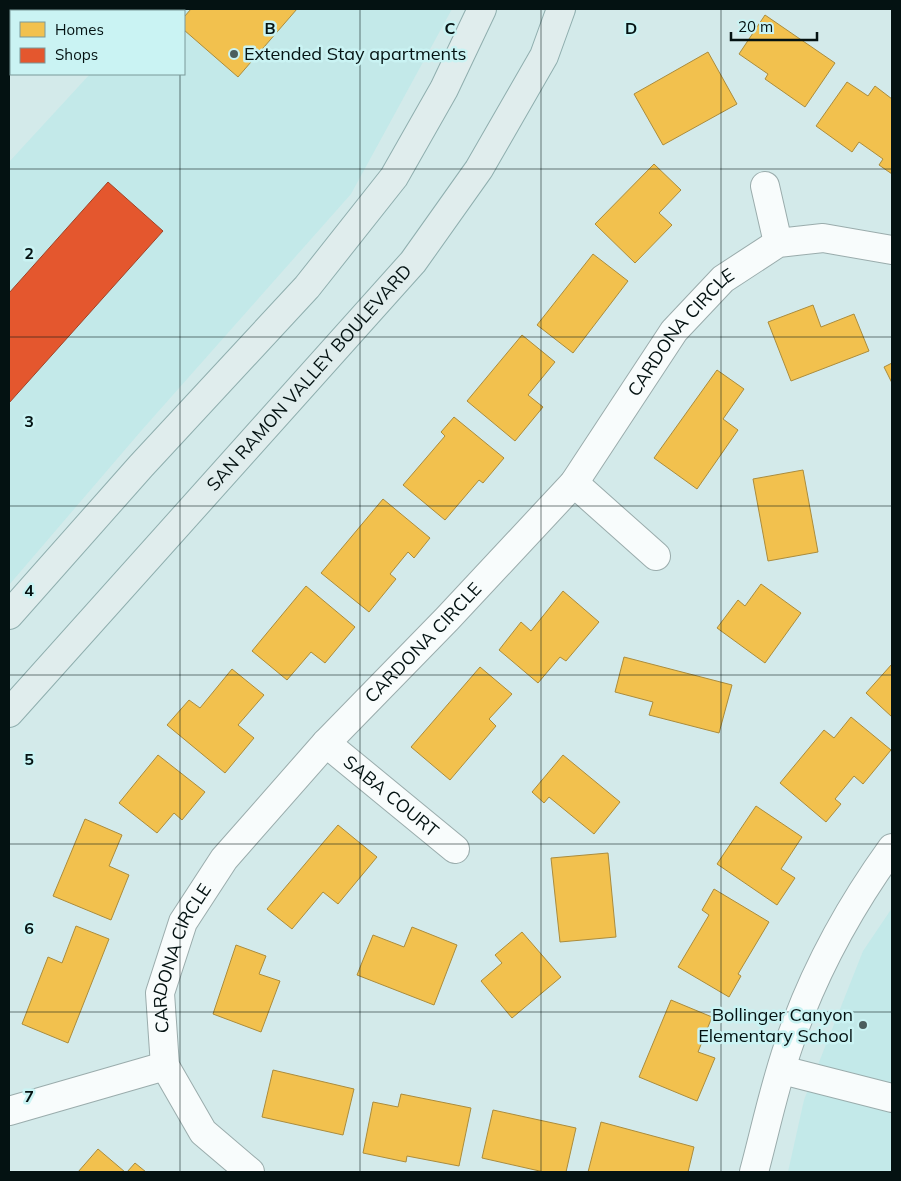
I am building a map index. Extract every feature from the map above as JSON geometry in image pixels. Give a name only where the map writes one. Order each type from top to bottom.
[{"type":"main road","points":[[9,615],[141,466],[306,287],[388,184],[444,88],[482,9]]},
{"type":"main road","name":"SAN RAMON VALLEY BOULEVARD","points":[[9,714],[413,262],[479,170],[544,56],[561,9]]},
{"type":"street","points":[[766,186],[778,243]]},
{"type":"street","name":"CARDONA CIRCLE","points":[[250,1172],[203,1132],[165,1066],[160,993],[183,922],[224,859],[326,743],[447,619],[574,483],[674,332],[723,279],[778,243],[823,238],[892,250]]},
{"type":"street","points":[[574,483],[656,556]]},
{"type":"street","name":"SABA COURT","points":[[326,743],[455,849]]},
{"type":"street","points":[[754,1172],[788,1047],[830,946],[892,848]]},
{"type":"street","points":[[9,1111],[165,1066]]},
{"type":"street","points":[[782,1070],[892,1098]]},
{"type":"shaded area","points":[[452,9],[351,194],[141,431],[9,585],[9,162],[89,75],[185,75],[185,10],[149,10]]},
{"type":"shaded area","name":"Bollinger Canyon Elementary School","points":[[892,908],[892,1172],[788,1172],[804,1100],[863,951]]},
{"type":"building: Homes","name":"Extended Stay apartments","points":[[191,9],[297,9],[238,77],[185,31],[185,16]]},
{"type":"building: Homes","points":[[765,15],[835,63],[805,107],[765,79],[768,74],[739,54]]},
{"type":"building: Homes","points":[[708,52],[737,104],[663,145],[634,94]]},
{"type":"building: Homes","points":[[847,82],[868,96],[875,86],[892,99],[892,174],[879,165],[883,159],[859,142],[852,152],[816,126]]},
{"type":"building: Homes","points":[[654,164],[681,190],[659,213],[672,225],[635,263],[595,224]]},
{"type":"building: Homes","points":[[593,254],[628,281],[573,353],[537,325]]},
{"type":"building: Homes","points":[[813,305],[821,327],[854,314],[869,351],[791,381],[768,322]]},
{"type":"building: Homes","points":[[522,335],[555,362],[528,395],[543,407],[515,441],[467,401]]},
{"type":"building: Homes","points":[[892,363],[892,383],[884,367]]},
{"type":"building: Homes","points":[[717,370],[744,389],[723,419],[738,430],[697,489],[654,458]]},
{"type":"building: Homes","points":[[454,417],[504,458],[483,483],[479,480],[445,520],[403,485],[445,436],[441,432]]},
{"type":"building: Homes","points":[[803,470],[818,552],[768,561],[753,479]]},
{"type":"building: Homes","points":[[383,499],[430,538],[414,558],[408,552],[390,574],[396,579],[369,612],[321,573]]},
{"type":"building: Homes","points":[[761,584],[801,613],[765,663],[717,628],[738,600],[745,606]]},
{"type":"building: Homes","points":[[306,586],[355,627],[325,663],[311,652],[287,680],[252,651]]},
{"type":"building: Homes","points":[[563,591],[599,622],[566,661],[560,657],[538,683],[499,650],[521,622],[531,631]]},
{"type":"building: Homes","points":[[624,657],[732,685],[719,733],[649,715],[653,702],[615,692]]},
{"type":"building: Homes","points":[[892,664],[892,717],[866,693]]},
{"type":"building: Homes","points":[[480,667],[512,694],[489,719],[496,726],[450,780],[411,747]]},
{"type":"building: Homes","points":[[232,669],[264,695],[238,725],[254,738],[225,773],[167,725],[189,700],[200,708]]},
{"type":"building: Homes","points":[[851,717],[891,750],[863,784],[854,776],[835,799],[841,804],[826,822],[780,783],[824,730],[834,738]]},
{"type":"building: Homes","points":[[158,755],[205,792],[182,820],[174,813],[157,833],[119,803]]},
{"type":"building: Homes","points":[[563,755],[620,802],[594,834],[549,797],[544,803],[532,792]]},
{"type":"building: Homes","points":[[756,806],[802,837],[781,869],[795,878],[777,905],[717,864]]},
{"type":"building: Homes","points":[[85,819],[122,835],[109,866],[129,875],[111,920],[53,896]]},
{"type":"building: Homes","points":[[338,825],[377,857],[338,904],[323,892],[292,929],[267,909]]},
{"type":"building: Homes","points":[[608,853],[616,937],[560,942],[551,858]]},
{"type":"building: Homes","points":[[714,889],[769,922],[738,974],[741,976],[729,997],[678,967],[709,915],[702,910]]},
{"type":"building: Homes","points":[[76,926],[109,939],[68,1043],[22,1024],[48,957],[62,963]]},
{"type":"building: Homes","points":[[412,927],[457,945],[434,1005],[357,975],[373,935],[404,947]]},
{"type":"building: Homes","points":[[522,932],[561,977],[512,1018],[481,981],[502,963],[495,955]]},
{"type":"building: Homes","points":[[236,945],[266,956],[259,974],[280,981],[261,1032],[213,1014]]},
{"type":"building: Homes","points":[[671,1000],[712,1017],[698,1052],[715,1058],[697,1101],[639,1077]]},
{"type":"building: Homes","points":[[273,1070],[354,1089],[343,1135],[262,1117]]},
{"type":"building: Homes","points":[[401,1094],[471,1108],[459,1166],[407,1156],[406,1162],[363,1153],[373,1102],[398,1107]]},
{"type":"building: Homes","points":[[493,1110],[576,1128],[566,1172],[544,1172],[482,1158]]},
{"type":"building: Homes","points":[[601,1122],[694,1147],[688,1172],[588,1172]]},
{"type":"building: Homes","points":[[98,1149],[125,1172],[78,1172]]},
{"type":"building: Homes","points":[[135,1163],[146,1172],[127,1172]]},
{"type":"building: Shops","points":[[108,182],[163,231],[9,403],[9,293]]},
{"type":"place","name":"Extended Stay apartments","points":[[234,54]]},
{"type":"place","name":"Bollinger Canyon Elementary School","points":[[863,1025]]}]
